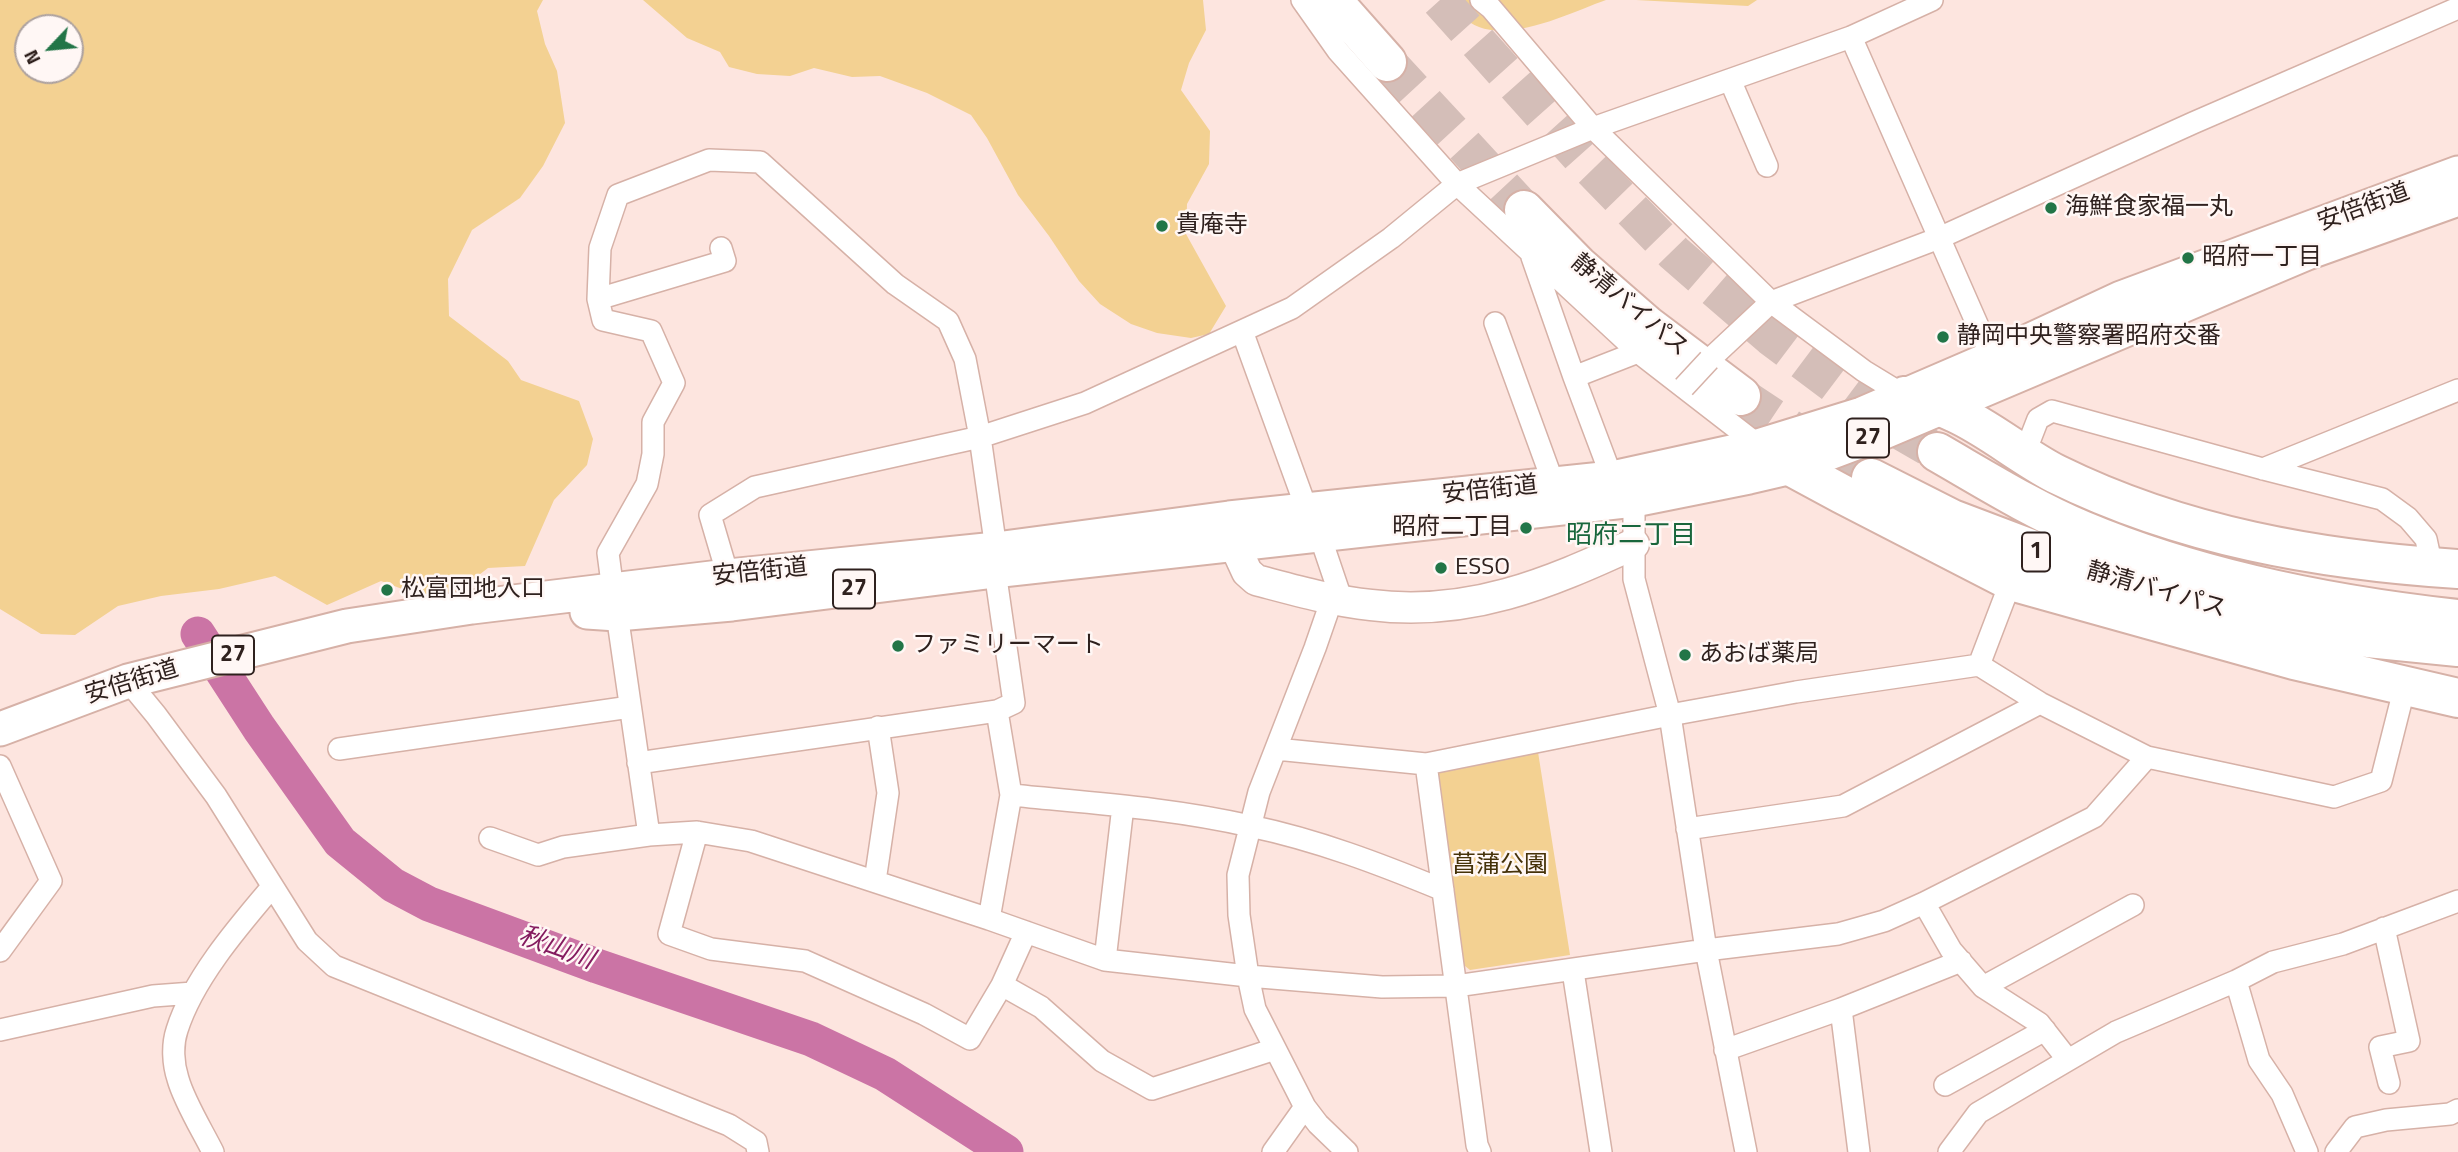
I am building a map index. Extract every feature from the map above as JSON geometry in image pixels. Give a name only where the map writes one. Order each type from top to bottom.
[{"type":"highway","points":[[1332,0],[1387,62]]},
{"type":"highway","name":"静清バイパス","points":[[1524,210],[1577,265],[1648,326],[1741,396]]},
{"type":"highway","points":[[1905,396],[1958,414],[2055,473],[2136,509],[2215,534],[2293,551],[2445,568]]},
{"type":"highway","name":"静清バイパス","points":[[1937,452],[2079,529],[2125,547],[2185,566],[2312,598],[2389,612],[2458,619]]},
{"type":"highway","points":[[1792,467],[2011,581],[2223,641],[2458,698]]},
{"type":"highway","name":"静清バイパス","points":[[1871,478],[1952,519],[2046,557],[2142,591],[2287,626],[2458,647]]},
{"type":"highway","points":[[2185,566],[2458,596]]},
{"type":"highway","points":[[2321,631],[2379,651],[2458,663]]},
{"type":"main road","name":"安倍街道","points":[[615,603],[728,576],[1235,546],[1314,523],[1554,485],[1623,489],[1861,414],[1992,358],[2121,298],[2458,173]]},
{"type":"main road","name":"安倍街道","points":[[0,729],[128,681],[347,626],[472,607],[615,603],[732,604],[1229,518],[1314,523],[1623,489],[1792,467],[1944,408],[2307,253],[2458,199]]},
{"type":"street","points":[[1302,0],[1338,51],[1457,184],[1638,352],[1758,446],[1792,467]]},
{"type":"street","points":[[1481,0],[1491,8],[1593,128],[1771,302],[1864,371],[1905,396]]},
{"type":"street","points":[[728,576],[710,515],[755,487],[980,437],[1085,403],[1306,299],[1391,238],[1457,184],[1593,128],[1851,37],[1932,0]]},
{"type":"street","points":[[1684,387],[1771,302],[1939,238],[2193,123],[2458,8]]},
{"type":"street","points":[[1851,37],[1992,358]]},
{"type":"street","points":[[1730,80],[1767,166]]},
{"type":"street","points":[[638,763],[997,710],[1014,703],[980,437],[965,359],[948,321],[895,284],[761,162],[709,160],[618,195],[600,248],[598,299],[603,320],[652,331],[674,383],[653,422],[653,454],[647,484],[608,553],[638,763],[649,835]]},
{"type":"street","points":[[598,299],[725,261],[721,248]]},
{"type":"street","points":[[1531,252],[1574,377],[1623,489],[1634,544],[1634,579],[1670,715],[1706,950],[1746,1152]]},
{"type":"street","points":[[1496,323],[1554,485]]},
{"type":"street","points":[[1242,331],[1314,523],[1337,600],[1259,792],[1238,875],[1239,915],[1255,1009],[1305,1107],[1347,1152]]},
{"type":"street","points":[[1574,377],[1638,352]]},
{"type":"street","points":[[2263,469],[2458,390]]},
{"type":"street","points":[[2024,455],[2038,419],[2052,411],[2382,499],[2408,517],[2445,568]]},
{"type":"street","points":[[1235,546],[1247,572],[1256,580],[1337,600],[1403,608],[1455,605],[1525,590],[1572,573],[1634,544]]},
{"type":"street","points":[[1979,666],[2011,581]]},
{"type":"street","points":[[1276,750],[1426,764],[1796,692],[1979,666],[2040,703],[2147,757],[2334,797],[2381,781],[2405,686]]},
{"type":"street","points":[[128,681],[216,796],[307,941],[334,966],[729,1125],[756,1142],[758,1152]]},
{"type":"street","points":[[1688,829],[1843,806],[2040,703]]},
{"type":"street","points":[[339,749],[630,707]]},
{"type":"street","points":[[989,919],[1010,795],[997,710]]},
{"type":"street","points":[[875,881],[888,793],[878,727]]},
{"type":"street","points":[[490,838],[538,855],[563,847],[649,835],[697,832],[751,841],[1105,960],[1382,987],[1457,986],[1838,934],[1884,921],[2094,817],[2147,757]]},
{"type":"street","points":[[1426,764],[1480,1152]]},
{"type":"street","points":[[0,766],[51,881],[0,951]]},
{"type":"street","points":[[1010,795],[1123,806],[1250,825],[1351,853],[1443,890]]},
{"type":"street","points":[[1105,960],[1123,806]]},
{"type":"street","points":[[697,832],[669,934],[711,949],[805,961],[925,1014],[970,1039],[1002,985],[1026,932]]},
{"type":"street","points":[[213,1152],[178,1080],[173,1050],[176,1031],[193,993],[232,934],[272,887]]},
{"type":"street","points":[[1949,1152],[1978,1113],[2116,1032],[2236,981],[2273,962],[2343,944],[2458,901]]},
{"type":"street","points":[[1924,903],[1951,950],[1983,987],[2039,1023],[2068,1060]]},
{"type":"street","points":[[1983,987],[2133,905]]},
{"type":"street","points":[[2384,928],[2409,1041],[2380,1047],[2389,1083]]},
{"type":"street","points":[[1725,1050],[1841,1009],[1961,961]]},
{"type":"street","points":[[1573,971],[1601,1152]]},
{"type":"street","points":[[2236,981],[2259,1060],[2282,1094],[2307,1152]]},
{"type":"street","points":[[1002,985],[1041,1007],[1102,1060],[1152,1089],[1275,1049]]},
{"type":"street","points":[[0,1030],[153,996],[193,993]]},
{"type":"street","points":[[1841,1009],[1859,1152]]},
{"type":"street","points":[[1945,1085],[2045,1030]]},
{"type":"street","points":[[1273,1152],[1305,1107]]},
{"type":"street","points":[[2336,1152],[2355,1127],[2386,1119],[2450,1114],[2458,1110]]},
{"type":"green space","points":[[0,0],[543,0],[537,11],[545,44],[557,71],[565,123],[543,166],[520,198],[472,230],[448,279],[449,316],[508,361],[521,380],[579,401],[593,439],[587,465],[554,500],[525,566],[488,568],[458,591],[418,595],[381,581],[327,605],[275,576],[219,589],[161,596],[118,606],[75,635],[41,634],[0,609]]},
{"type":"green space","points":[[643,0],[1203,0],[1206,30],[1189,63],[1181,90],[1210,131],[1209,164],[1187,204],[1186,234],[1226,306],[1209,334],[1191,338],[1157,333],[1131,324],[1100,304],[1079,281],[1018,195],[987,138],[971,115],[927,93],[880,76],[852,77],[814,68],[790,76],[757,74],[729,67],[720,52],[687,38]]},
{"type":"green space","points":[[1444,0],[1606,0],[1526,28],[1493,30],[1474,25]]},
{"type":"green space","points":[[1636,0],[1757,0],[1748,6]]},
{"type":"green space","name":"菖蒲公園","points":[[1538,752],[1570,955],[1470,970],[1460,962],[1431,777],[1439,767]]},
{"type":"waterway","name":"秋山川","points":[[198,634],[259,728],[340,842],[393,885],[429,904],[597,966],[811,1039],[885,1074],[1006,1152]]},
{"type":"tunnel","points":[[1440,0],[1588,165],[1674,253],[1771,337],[1880,419],[1937,452]]},
{"type":"tunnel","points":[[1387,62],[1524,210]]},
{"type":"tunnel","points":[[1741,396],[1871,478]]},
{"type":"place","name":"海鮮食家福一丸","points":[[2051,208]]},
{"type":"place","name":"貴庵寺","points":[[1162,226]]},
{"type":"place","name":"昭府一丁目","points":[[2188,258]]},
{"type":"place","name":"静岡中央警察署昭府交番","points":[[1943,337]]},
{"type":"place","name":"昭府二丁目","points":[[1526,528]]},
{"type":"place","name":"ESSO","points":[[1441,568]]},
{"type":"place","name":"松富団地入口","points":[[387,590]]},
{"type":"place","name":"ファミリーマート","points":[[898,646]]},
{"type":"place","name":"あおば薬局","points":[[1685,655]]},
{"type":"district","name":"昭府二丁目","points":[[1631,537]]}]
